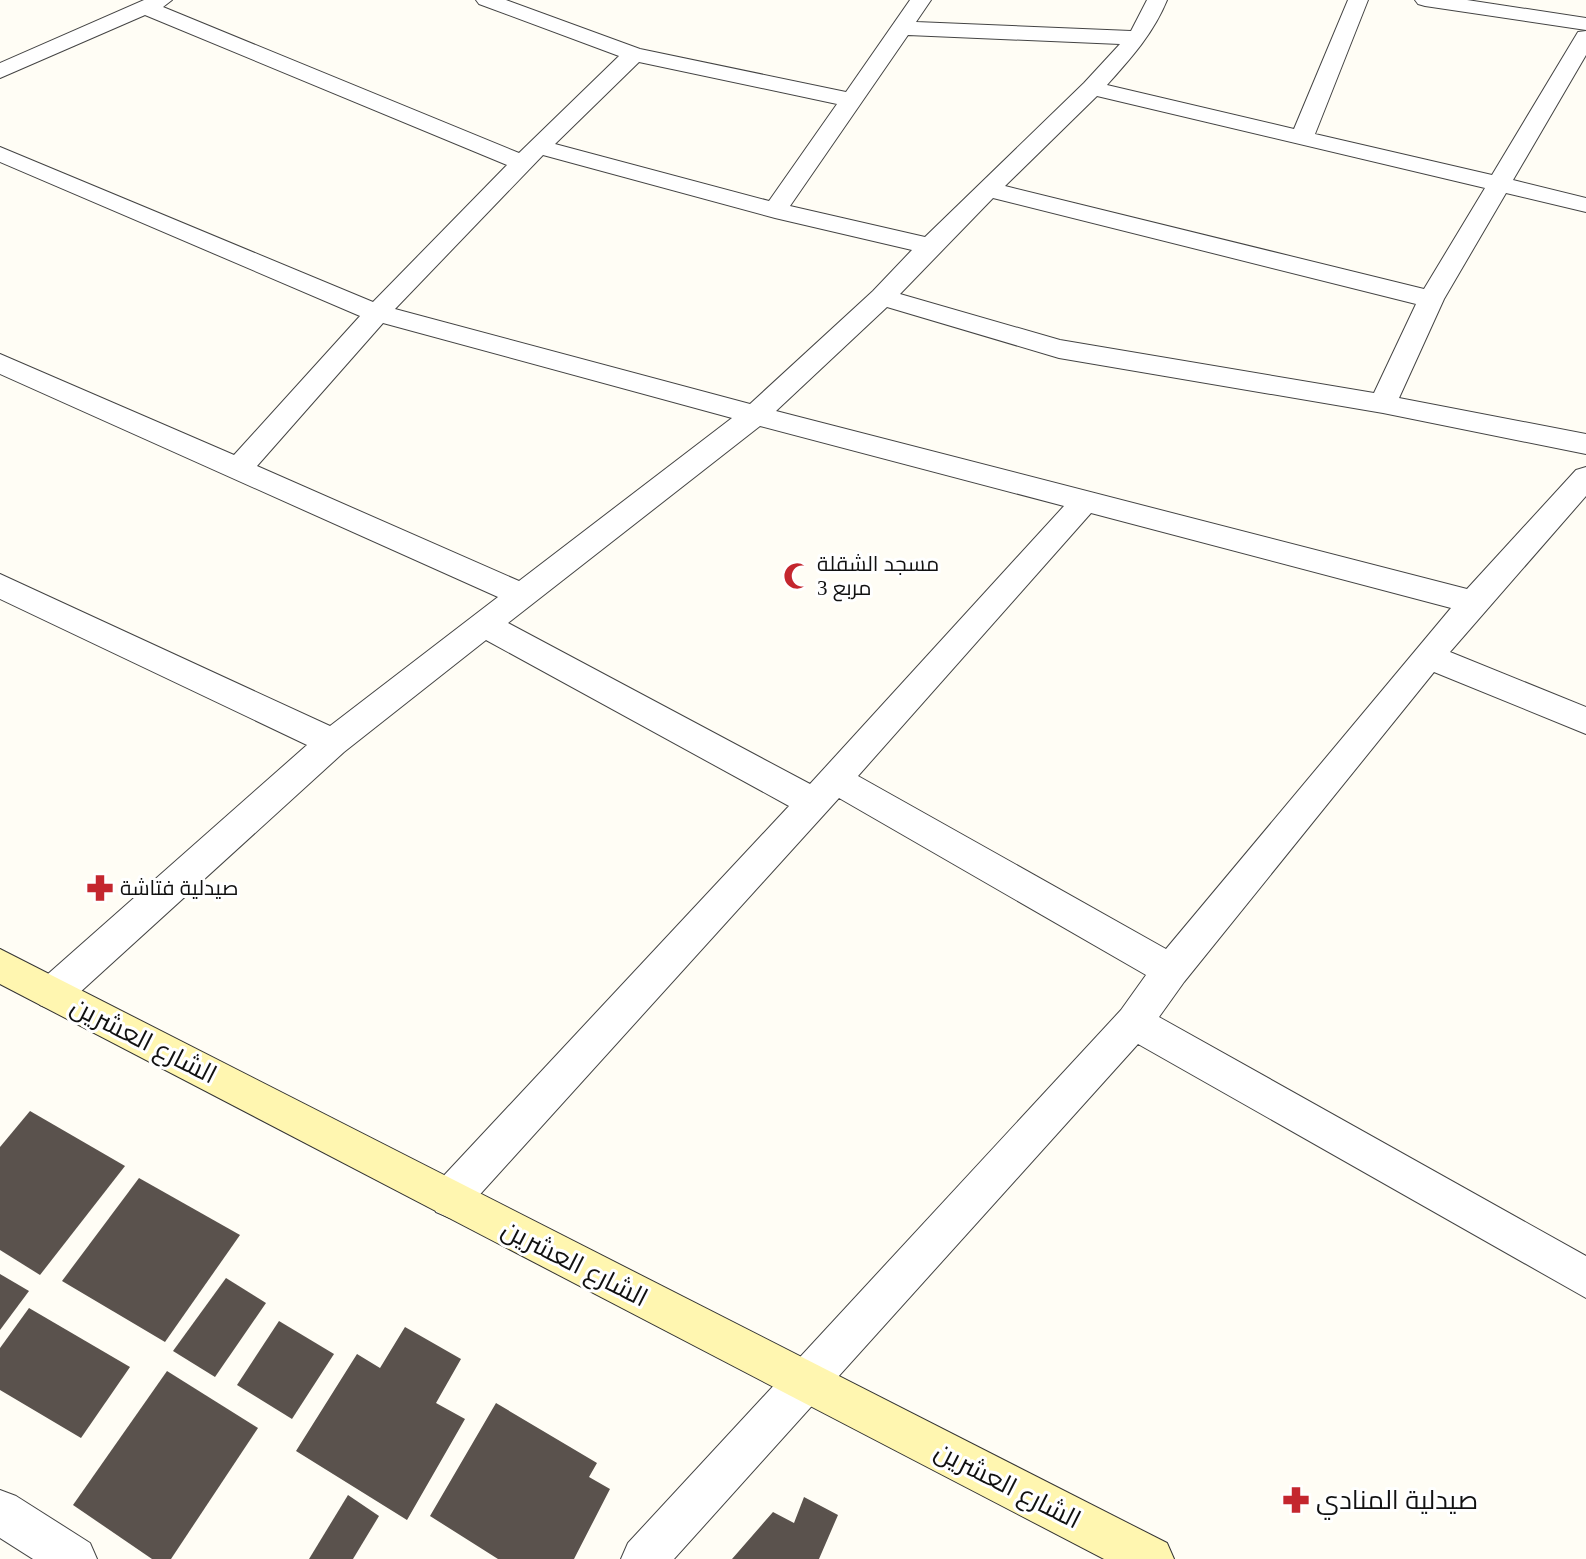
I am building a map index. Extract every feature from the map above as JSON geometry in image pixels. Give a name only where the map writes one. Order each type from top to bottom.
[{"type":"street","points":[[486,0],[534,20],[634,54],[850,100]]},
{"type":"street","points":[[775,210],[921,0]]},
{"type":"street","points":[[53,993],[333,742],[486,626],[755,415],[882,297],[930,246],[990,190],[1092,88],[1137,38],[1157,0]]},
{"type":"street","points":[[1303,136],[1358,0]]},
{"type":"street","points":[[1425,0],[1586,24]]},
{"type":"street","points":[[0,70],[154,4],[531,155],[930,246]]},
{"type":"street","points":[[534,20],[553,6]]},
{"type":"street","points":[[903,28],[1137,38]]},
{"type":"street","points":[[1383,404],[1431,299],[1586,37]]},
{"type":"street","points":[[0,51],[23,60]]},
{"type":"street","points":[[239,468],[377,313],[531,155],[634,54]]},
{"type":"street","points":[[1092,88],[1499,182],[1586,205]]},
{"type":"street","points":[[0,154],[377,313],[755,415],[1473,602]]},
{"type":"street","points":[[990,190],[1431,299]]},
{"type":"street","points":[[882,297],[1059,349],[1383,404],[1586,444]]},
{"type":"street","points":[[0,363],[524,596]]},
{"type":"street","points":[[644,1559],[804,1380],[1134,1022],[1171,970],[1473,602],[1572,513],[1586,477]]},
{"type":"street","points":[[450,1198],[1086,500]]},
{"type":"street","points":[[0,586],[333,742]]},
{"type":"street","points":[[486,626],[824,790],[1171,970]]},
{"type":"street","points":[[1427,656],[1586,721]]},
{"type":"street","name":"الشارع العشرين","points":[[0,966],[804,1380],[1132,1554]]},
{"type":"street","points":[[1134,1022],[1586,1278]]},
{"type":"street","points":[[0,1512],[74,1559]]},
{"type":"building","points":[[30,1111],[125,1166],[40,1275],[0,1250],[0,1147]]},
{"type":"building","points":[[139,1178],[240,1235],[165,1342],[62,1281]]},
{"type":"building","points":[[0,1274],[29,1291],[0,1330]]},
{"type":"building","points":[[226,1278],[266,1303],[215,1377],[173,1351]]},
{"type":"building","points":[[29,1308],[130,1367],[81,1438],[0,1390],[0,1348]]},
{"type":"building","points":[[279,1321],[334,1354],[292,1419],[237,1385]]},
{"type":"building","points":[[405,1327],[461,1359],[436,1403],[465,1419],[407,1520],[296,1451],[357,1354],[380,1368]]},
{"type":"building","points":[[167,1371],[258,1428],[171,1559],[152,1559],[73,1505]]},
{"type":"building","points":[[496,1403],[597,1463],[589,1477],[610,1489],[574,1559],[498,1559],[430,1516]]},
{"type":"building","points":[[348,1495],[379,1516],[353,1559],[309,1559]]},
{"type":"building","points":[[804,1497],[838,1515],[819,1559],[732,1559],[773,1512],[794,1523]]},
{"type":"place","name":"مسجد الشقلة مربع 3","points":[[797,576]]},
{"type":"place","name":"صيدلية فتاشة","points":[[100,888]]},
{"type":"place","name":"صيدلية المنادي","points":[[1296,1500]]}]
